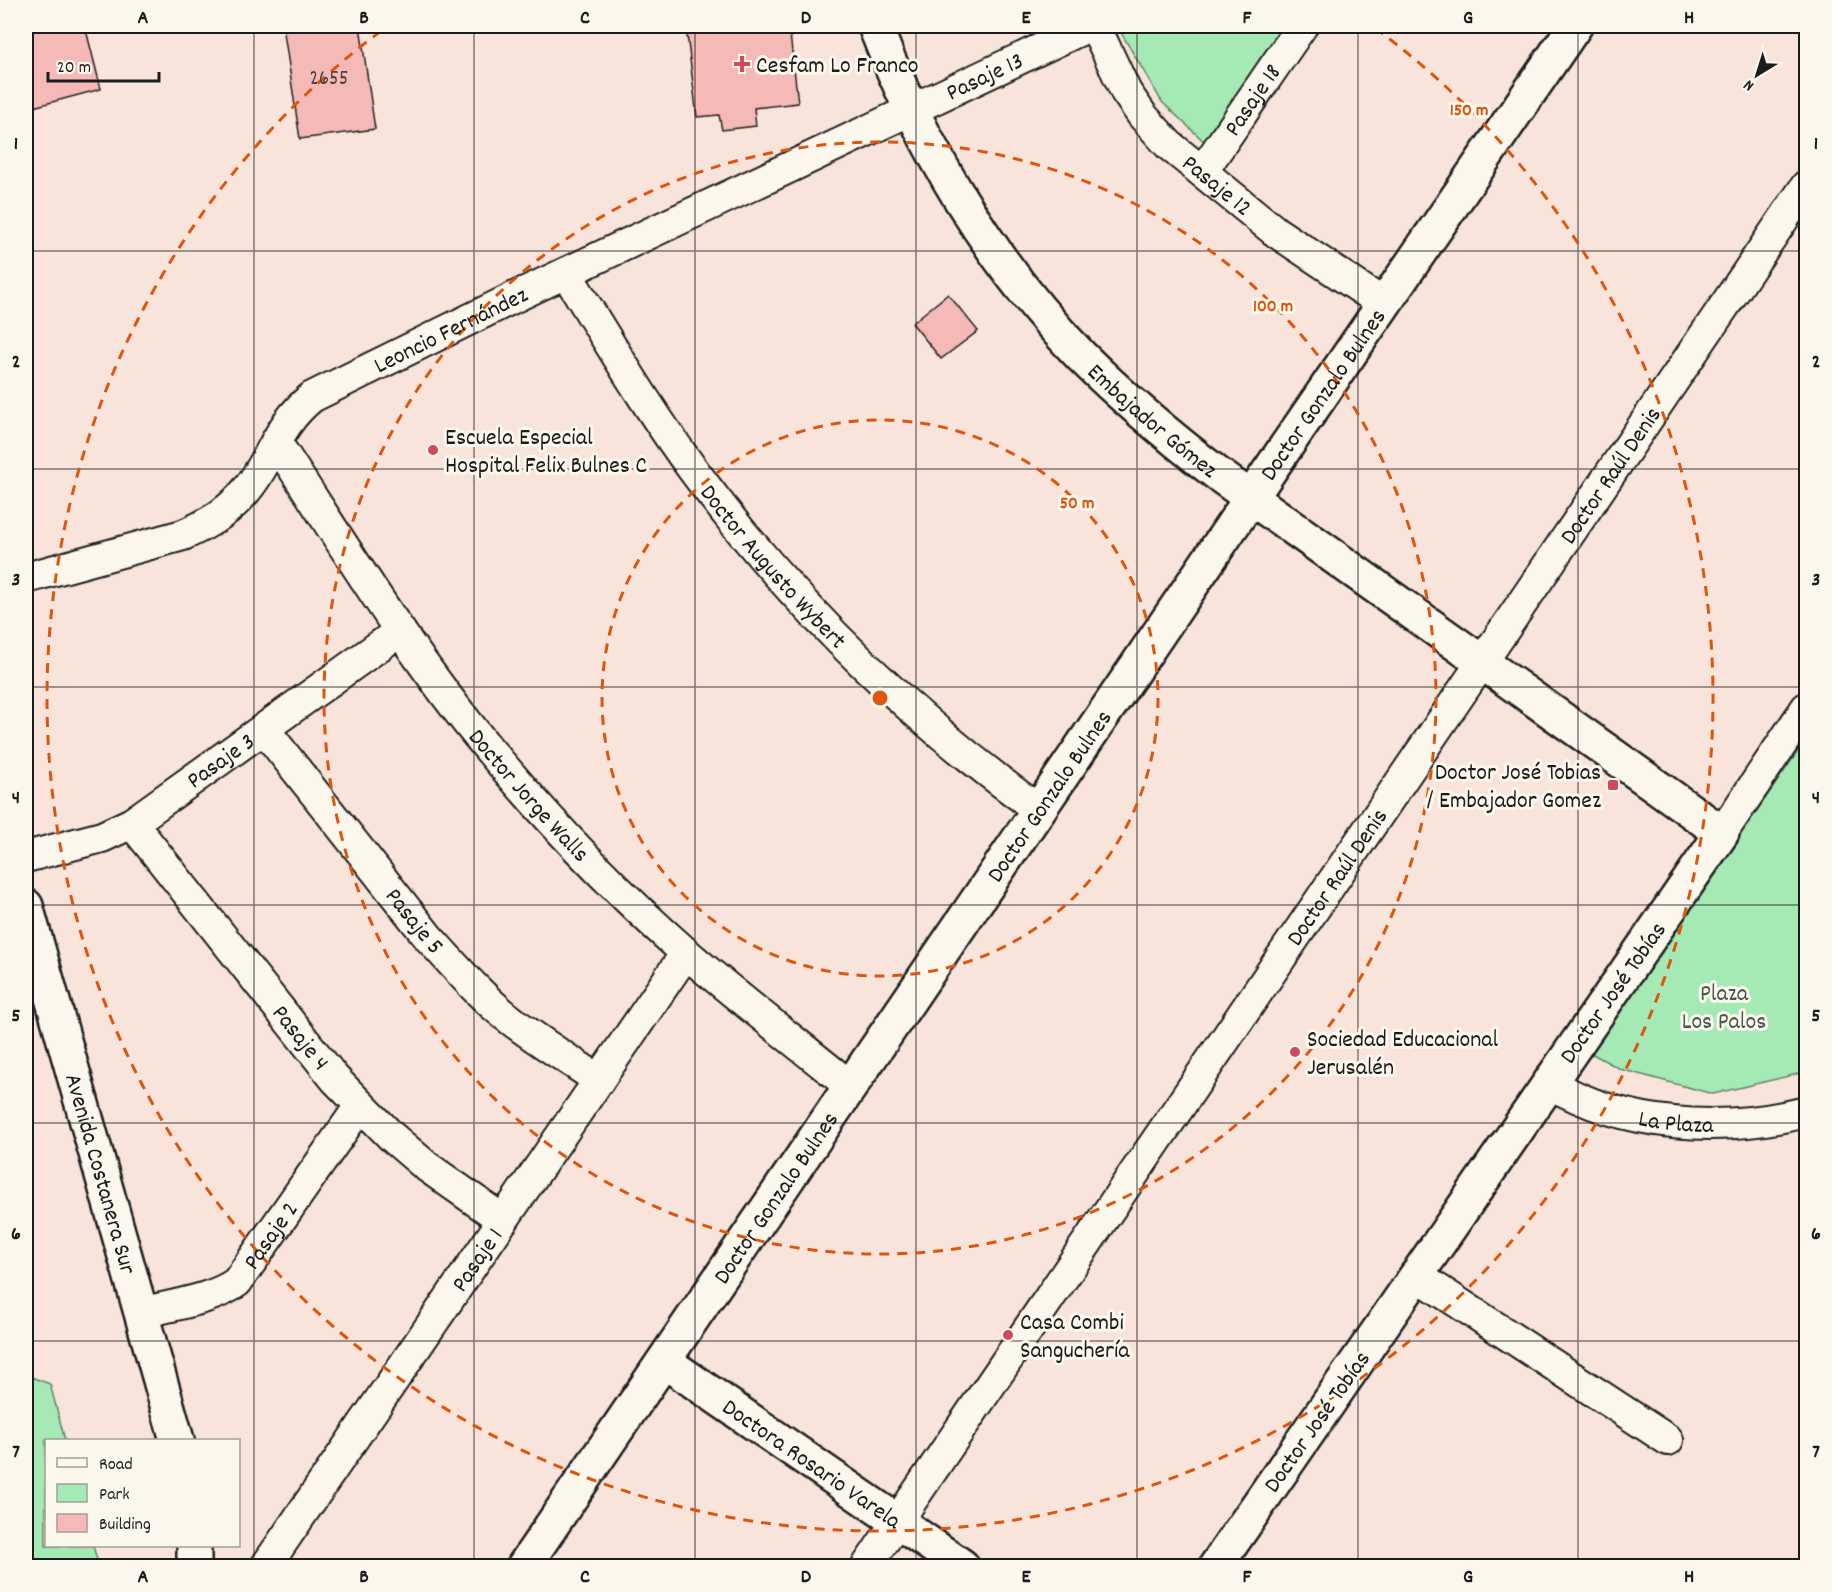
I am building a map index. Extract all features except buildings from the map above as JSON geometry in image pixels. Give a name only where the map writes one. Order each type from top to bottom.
[{"type":"street","name":"Embajador Gómez","points":[[875,26],[912,111],[981,230],[1045,315],[1080,354],[1139,411],[1170,438],[1251,498],[1722,833]]},
{"type":"street","name":"Pasaje 13","points":[[912,111],[1089,26]]},
{"type":"street","name":"Pasaje 12","points":[[1095,26],[1125,92],[1142,116],[1168,145],[1276,232],[1384,304]]},
{"type":"street","name":"Pasaje 18","points":[[1202,172],[1302,26]]},
{"type":"street","name":"Doctor Gonzalo Bulnes","points":[[524,1566],[1575,26]]},
{"type":"street","name":"Leoncio Fernández","points":[[26,578],[183,535],[204,526],[222,515],[238,500],[252,483],[291,417],[312,397],[566,273],[912,111]]},
{"type":"street","name":"Doctor Raúl Denis","points":[[867,1566],[1806,186]]},
{"type":"street","name":"Doctor Augusto Wybert","points":[[566,273],[635,385],[693,470],[743,536],[798,599],[856,660],[914,713],[975,763],[1039,810]]},
{"type":"street","name":"Doctor Jorge Walls","points":[[276,442],[400,631],[448,698],[534,802],[592,863],[686,952],[850,1087]]},
{"type":"street","name":"Pasaje 3","points":[[26,857],[102,837],[132,823],[400,631]]},
{"type":"street","name":"Doctor José Tobías","points":[[1216,1566],[1806,708]]},
{"type":"street","name":"Pasaje 5","points":[[264,729],[429,938],[456,968],[507,1017],[599,1080]]},
{"type":"street","name":"Pasaje 4","points":[[132,823],[311,1051],[360,1106],[426,1166],[503,1220]]},
{"type":"street","name":"Avenida Costanera Sur","points":[[26,906],[177,1439]]},
{"type":"street","name":"Pasaje 1","points":[[266,1566],[686,952]]},
{"type":"street","name":"La Plaza","points":[[1549,1083],[1580,1099],[1633,1115],[1671,1122],[1710,1124],[1747,1122],[1784,1118],[1806,1112]]},
{"type":"street","name":"Pasaje 2","points":[[142,1313],[212,1295],[237,1282],[360,1106]]},
{"type":"street","points":[[1416,1275],[1668,1440]]},
{"type":"street","name":"Doctora Rosario Varela","points":[[664,1361],[962,1566]]},
{"type":"street","points":[[194,1547],[194,1566]]},
{"type":"green space","points":[[1117,26],[1285,27],[1208,145],[1162,102]]},
{"type":"green space","name":"Plaza Los Palos","points":[[1806,740],[1806,1072],[1713,1094],[1620,1069],[1589,1052]]},
{"type":"green space","points":[[26,1375],[50,1384],[65,1439],[45,1439],[45,1547],[93,1547],[99,1566],[26,1566]]},
{"type":"place","name":"Cesfam Lo Franco","points":[[742,64]]},
{"type":"place","name":"Escuela Especial Hospital Felix Bulnes C","points":[[433,450]]},
{"type":"place","name":"Doctor José Tobias / Embajador Gomez","points":[[1613,785]]},
{"type":"place","name":"Sociedad Educacional Jerusalén","points":[[1295,1052]]},
{"type":"place","name":"Casa Combi Sanguchería","points":[[1008,1335]]}]
